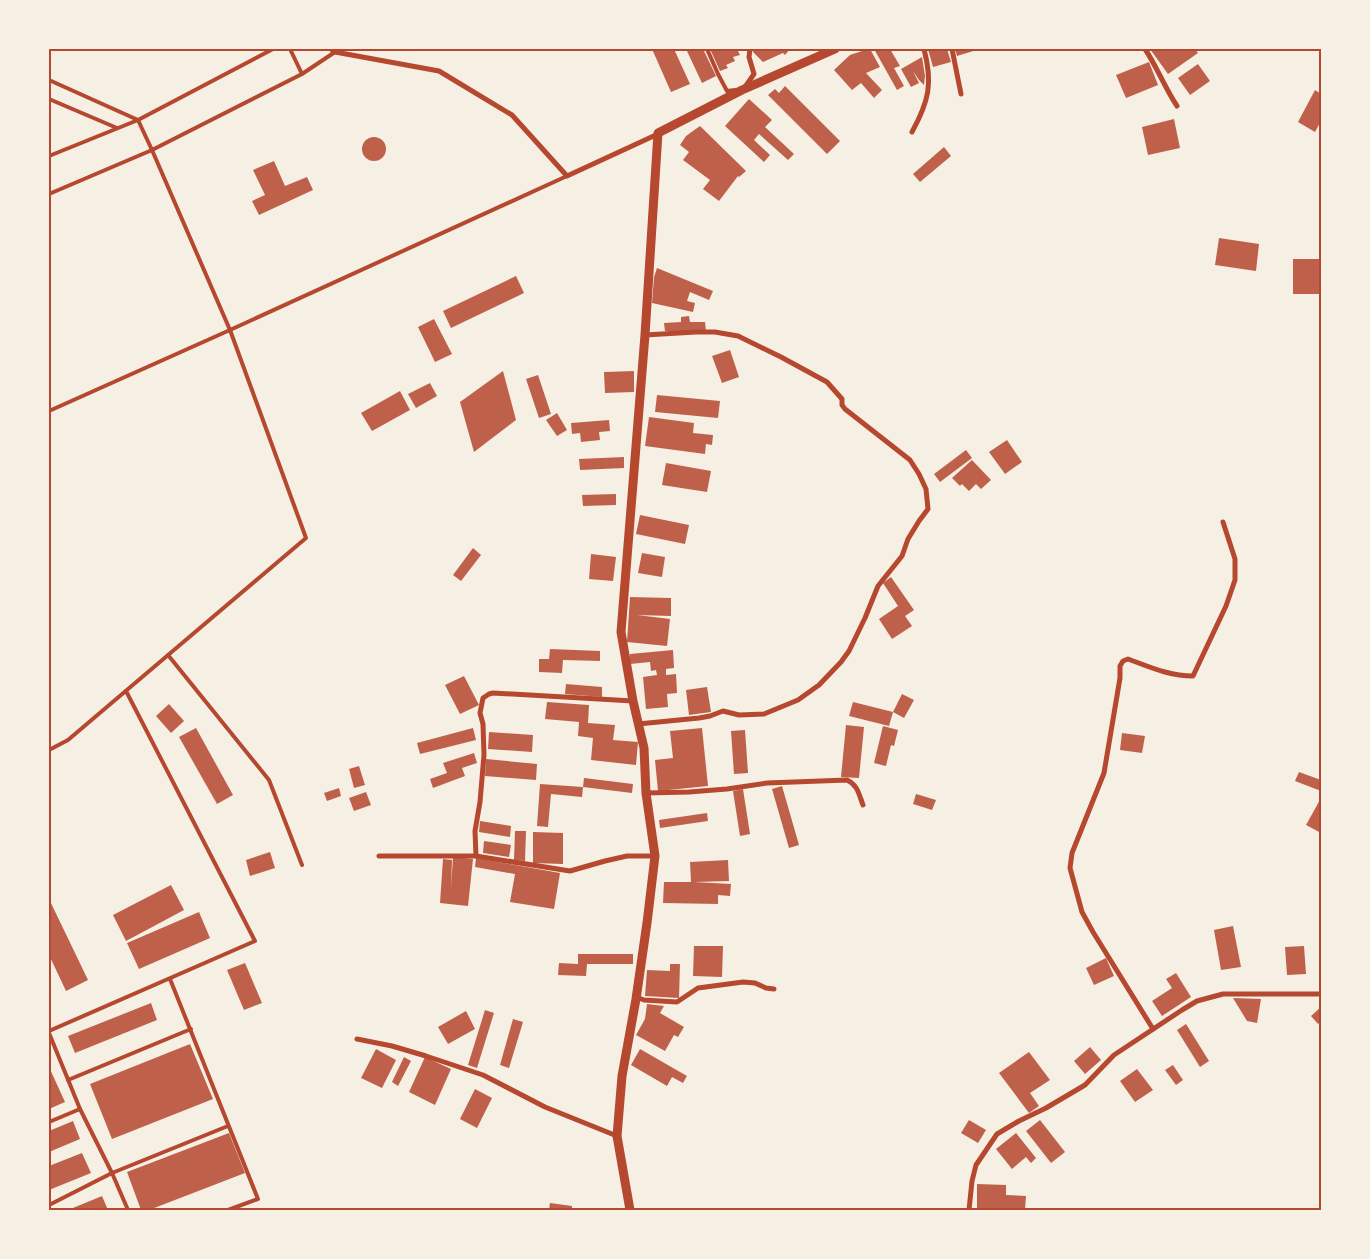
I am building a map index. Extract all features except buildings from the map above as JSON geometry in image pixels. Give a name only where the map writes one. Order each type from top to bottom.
[{"type":"street","points":[[742,90],[754,74],[749,57],[750,49]]},
{"type":"street","points":[[333,50],[439,71],[512,115],[567,176],[658,134],[742,90],[835,49]]},
{"type":"street","points":[[912,132],[923,112],[930,80],[924,49]]},
{"type":"street","points":[[952,49],[961,94]]},
{"type":"street","points":[[1145,49],[1156,66],[1165,88],[1177,106]]},
{"type":"street","points":[[630,1210],[617,1136],[622,1076],[636,997],[655,856],[646,793],[644,748],[633,701],[621,632],[645,334],[658,134]]},
{"type":"street","points":[[638,724],[699,718],[723,711],[739,715],[764,714],[798,700],[820,685],[849,650],[878,586],[902,556],[908,539],[918,521],[928,509],[926,489],[910,460],[845,409],[842,405],[842,398],[827,382],[738,336],[715,332],[645,334]]},
{"type":"street","points":[[1153,1029],[1082,912],[1070,868],[1072,853],[1104,773],[1120,678],[1120,666],[1123,661],[1128,659],[1171,674],[1193,676],[1226,606],[1235,580],[1235,559],[1223,522]]},
{"type":"street","points":[[476,856],[476,831],[484,755],[483,724],[480,713],[483,698],[493,694],[633,701]]},
{"type":"street","points":[[646,793],[727,789],[767,783],[847,780],[856,786],[863,805]]},
{"type":"street","points":[[379,856],[476,856],[570,871],[627,856],[655,856]]},
{"type":"street","points":[[636,997],[644,1000],[677,1002],[698,988],[743,982],[755,983],[774,989]]},
{"type":"street","points":[[969,1210],[976,1165],[997,1134],[1085,1085],[1114,1055],[1182,1010],[1197,1001],[1223,994],[1321,994]]},
{"type":"street","points":[[358,1038],[426,1056],[483,1075],[545,1107],[617,1136]]},
{"type":"lane","points":[[49,156],[138,120],[273,49]]},
{"type":"lane","points":[[290,49],[302,74]]},
{"type":"lane","points":[[707,49],[727,91],[742,90]]},
{"type":"lane","points":[[49,194],[152,150],[302,74],[333,50]]},
{"type":"lane","points":[[49,80],[138,120],[230,330],[306,538],[68,740],[49,750]]},
{"type":"lane","points":[[49,99],[118,128]]},
{"type":"lane","points":[[49,411],[567,176]]},
{"type":"lane","points":[[168,655],[269,780],[302,865]]},
{"type":"lane","points":[[126,691],[255,941],[49,1032],[80,1109],[128,1210]]},
{"type":"lane","points":[[170,979],[258,1199],[228,1210]]},
{"type":"lane","points":[[68,1080],[191,1029]]},
{"type":"lane","points":[[49,1122],[80,1109]]},
{"type":"lane","points":[[49,1205],[112,1173],[228,1126]]}]
